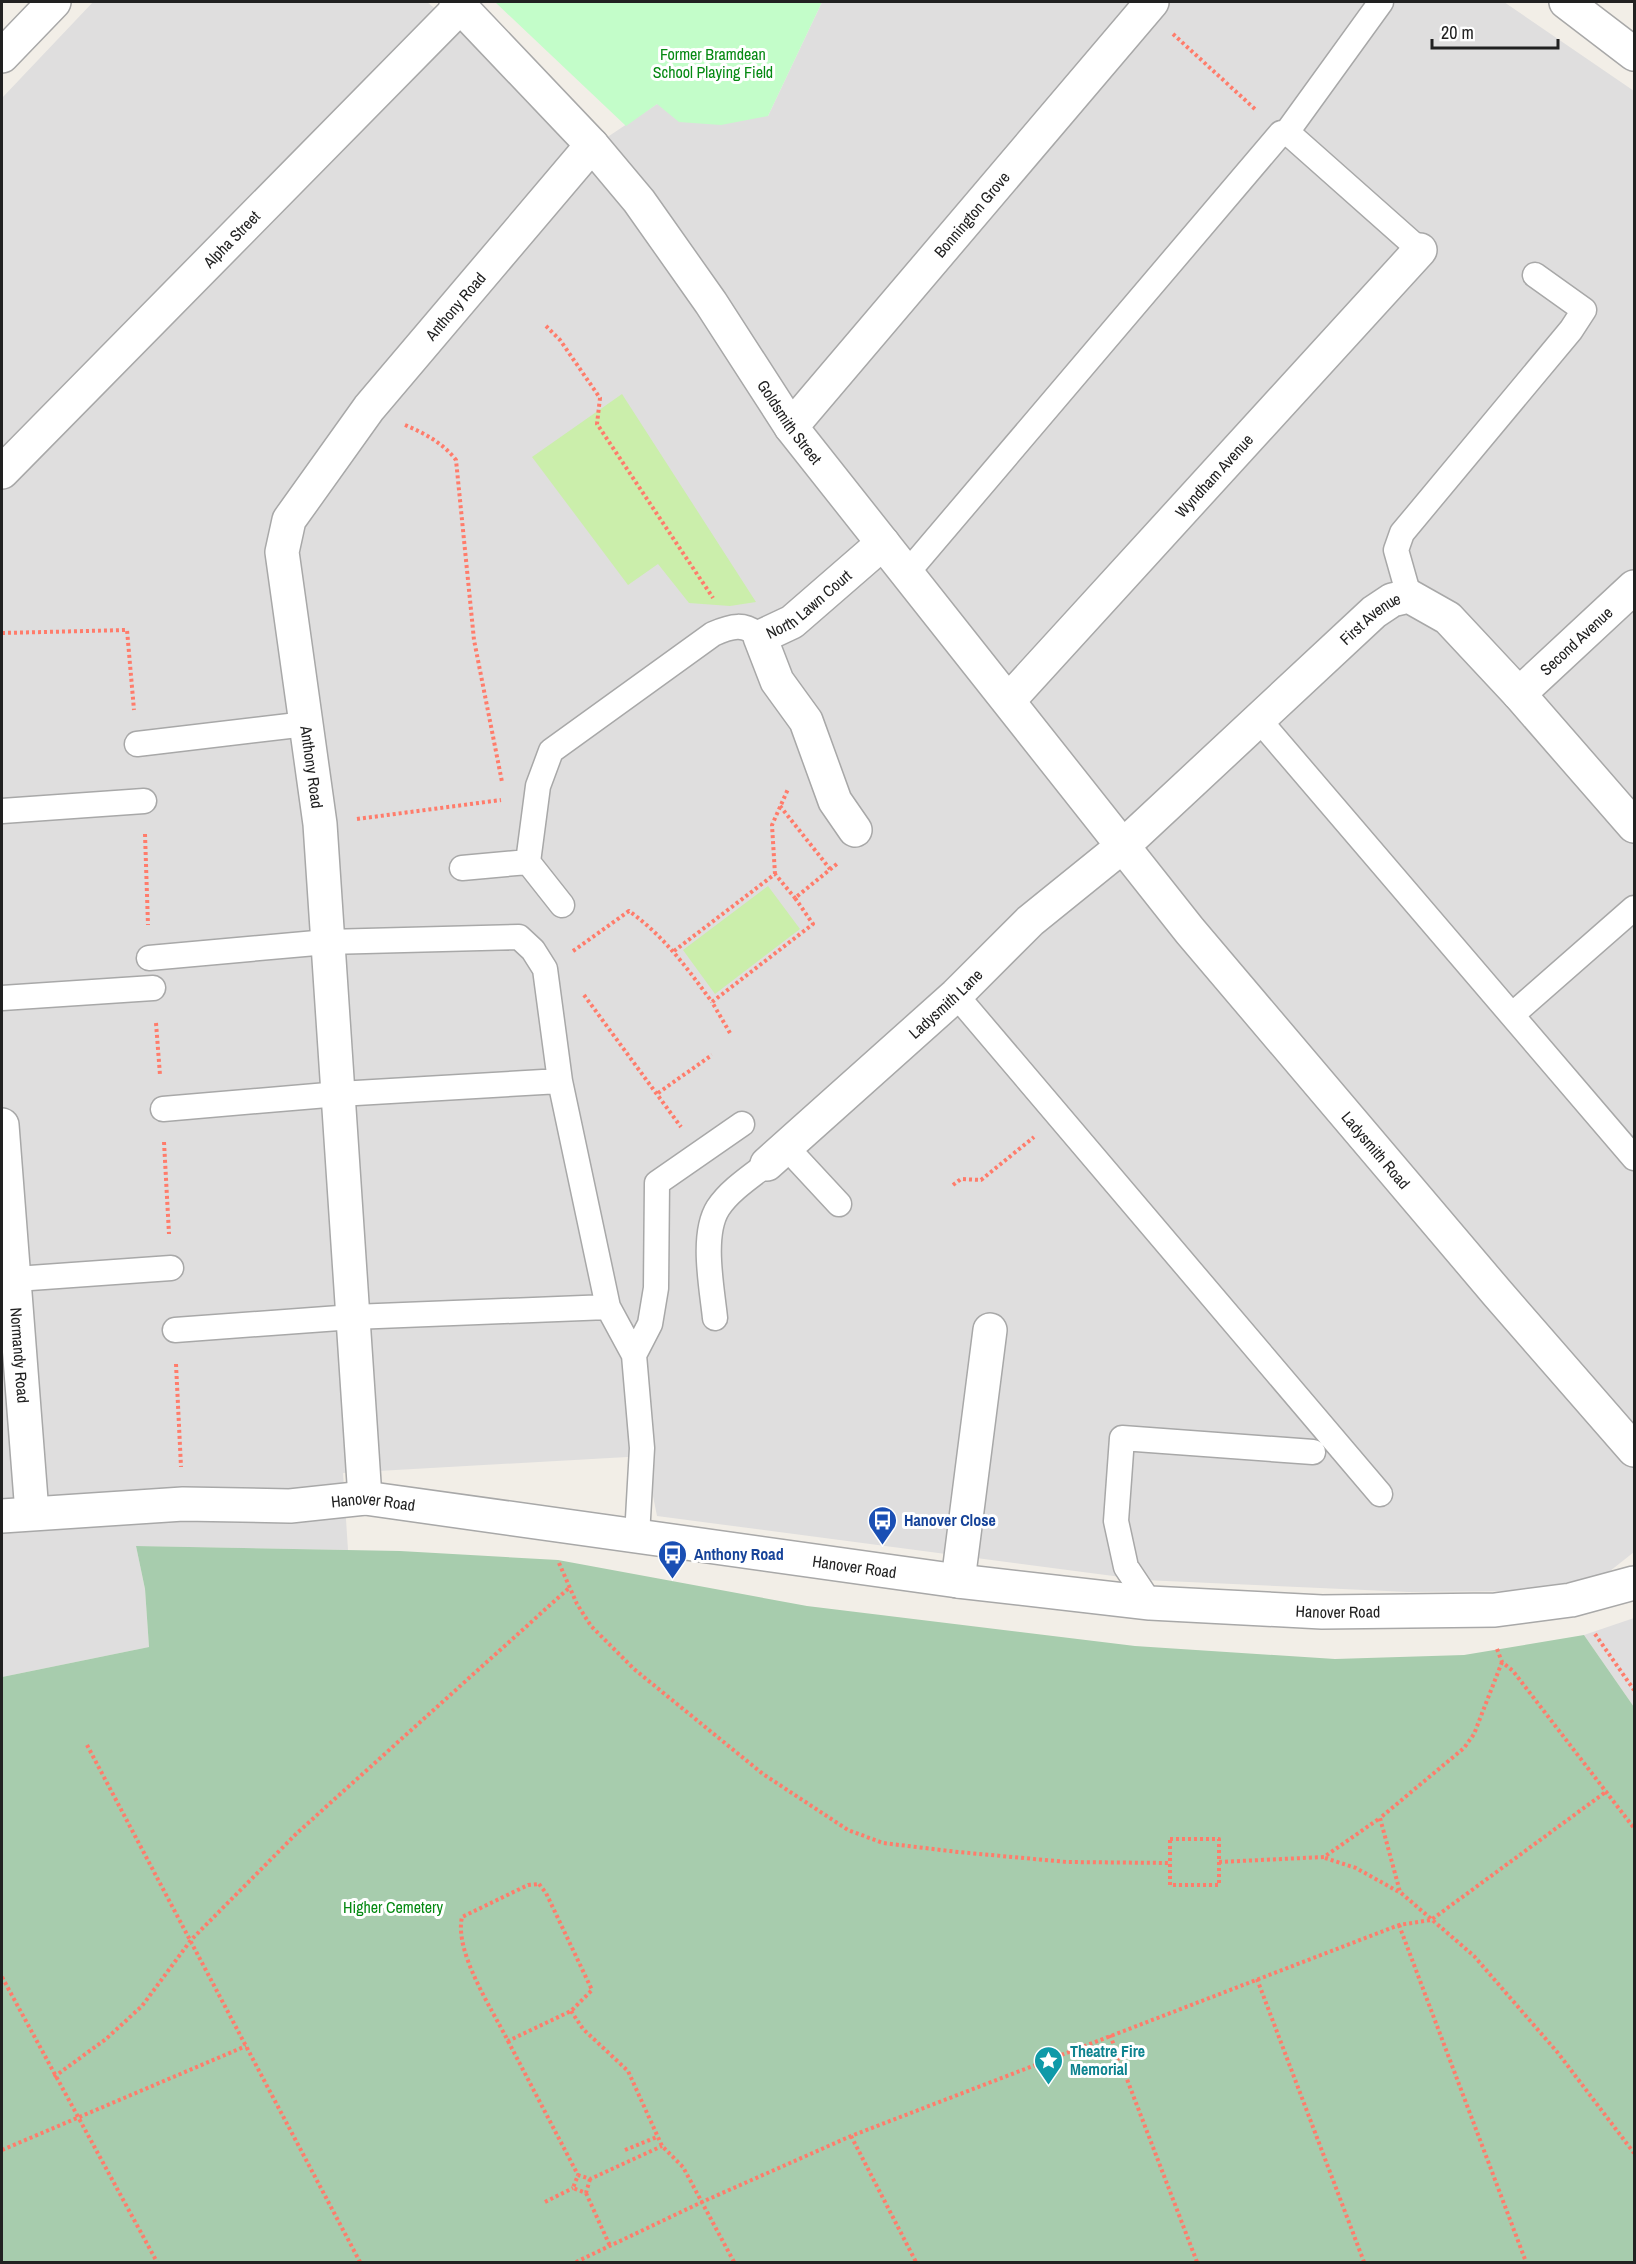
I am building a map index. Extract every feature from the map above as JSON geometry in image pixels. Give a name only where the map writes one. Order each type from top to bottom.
[{"type":"street","points":[[2,56],[54,2]]},
{"type":"street","points":[[1566,2],[1635,54]]},
{"type":"street","name":"Goldsmith Street","points":[[458,4],[592,146],[646,210],[711,303],[791,427],[1124,844]]},
{"type":"street","name":"Alpha Street","points":[[2,472],[458,4]]},
{"type":"street","name":"Bonnington Grove","points":[[791,427],[1149,6]]},
{"type":"street","name":"Anthony Road","points":[[365,1498],[320,824],[282,552],[289,520],[369,408],[592,146]]},
{"type":"street","name":"Wyndham Avenue","points":[[1009,700],[1420,250]]},
{"type":"street","name":"North Lawn Court","points":[[855,830],[835,801],[806,721],[777,681],[747,631],[792,622],[884,543]]},
{"type":"street","name":"Second Avenue","points":[[1519,694],[1635,587]]},
{"type":"street","name":"First Avenue","points":[[1124,844],[1260,721],[1374,612],[1392,600],[1409,596],[1448,618],[1519,694],[1635,826]]},
{"type":"street","name":"Ladysmith Lane","points":[[777,1156],[956,995],[1030,921],[1124,844]]},
{"type":"street","name":"Ladysmith Road","points":[[1124,844],[1206,950],[1498,1294],[1635,1450]]},
{"type":"street","name":"Normandy Road","points":[[2,1125],[16,1279],[17,1515]]},
{"type":"street","points":[[958,1581],[990,1330]]},
{"type":"street","name":"Hanover Road","points":[[17,1515],[183,1504],[290,1506],[365,1498],[958,1581],[1150,1602],[1322,1612],[1495,1610],[1571,1600],[1635,1583]]},
{"type":"lane","points":[[908,573],[1284,133],[1381,2]]},
{"type":"lane","points":[[1284,133],[1420,250]]},
{"type":"lane","points":[[1409,596],[1396,550],[1402,532],[1571,330],[1584,310],[1535,275]]},
{"type":"lane","points":[[562,905],[528,862],[538,786],[551,752],[713,634],[747,631]]},
{"type":"lane","points":[[1260,721],[1635,1158]]},
{"type":"lane","points":[[137,744],[306,724]]},
{"type":"lane","points":[[2,811],[144,801]]},
{"type":"lane","points":[[462,868],[528,862]]},
{"type":"lane","points":[[1512,1015],[1635,908]]},
{"type":"lane","points":[[149,958],[327,942],[519,937],[533,950],[544,969],[560,1081],[608,1307],[634,1355],[642,1448],[637,1536]]},
{"type":"lane","points":[[2,998],[153,988]]},
{"type":"lane","points":[[956,995],[1380,1494]]},
{"type":"lane","points":[[163,1108],[339,1094],[560,1081]]},
{"type":"lane","points":[[634,1355],[650,1324],[656,1287],[657,1183],[698,1152],[742,1124]]},
{"type":"lane","points":[[715,1318],[708,1241],[718,1209],[747,1179],[777,1156],[839,1204]]},
{"type":"lane","points":[[16,1279],[171,1268]]},
{"type":"lane","points":[[175,1330],[353,1317],[608,1307]]},
{"type":"lane","points":[[1150,1602],[1126,1567],[1116,1521],[1122,1438],[1313,1452]]},
{"type":"path","points":[[1149,6],[1284,133]]},
{"type":"path","points":[[546,326],[560,340],[600,398],[597,424],[633,475],[698,579],[747,631]]},
{"type":"path","points":[[369,408],[426,434],[449,451],[456,460],[474,640],[503,788]]},
{"type":"path","points":[[320,824],[506,800]]},
{"type":"path","points":[[780,806],[830,869]]},
{"type":"path","points":[[712,1002],[813,924],[775,874],[773,841]]},
{"type":"path","points":[[795,898],[825,873]]},
{"type":"path","points":[[674,951],[775,874]]},
{"type":"path","points":[[569,953],[629,911],[650,927],[674,951],[712,1002],[730,1033]]},
{"type":"path","points":[[580,991],[658,1093],[698,1152]]},
{"type":"path","points":[[658,1093],[712,1055]]},
{"type":"path","points":[[953,1185],[961,1179],[981,1180],[1060,1115]]},
{"type":"path","points":[[561,1527],[558,1560],[569,1588],[591,1626],[634,1669],[763,1774],[848,1830],[883,1843],[958,1852],[1067,1862],[1170,1863]]},
{"type":"path","points":[[54,2077],[106,2039],[142,2006],[191,1940],[297,1833],[569,1588]]},
{"type":"path","points":[[1571,1600],[1635,1690]]},
{"type":"path","points":[[1324,1857],[1380,1818],[1464,1748],[1474,1734],[1502,1662],[1513,1671],[1635,1828]]},
{"type":"path","points":[[87,1745],[360,2262]]},
{"type":"path","points":[[576,2262],[702,2202],[851,2136],[1399,1925],[1431,1920],[1607,1791]]},
{"type":"path","points":[[1380,1818],[1400,1892]]},
{"type":"path","points":[[1170,1839],[1219,1839],[1219,1862],[1219,1885],[1170,1885],[1170,1839]]},
{"type":"path","points":[[1219,1862],[1324,1857],[1356,1868],[1400,1892],[1482,1965],[1558,2053],[1635,2153]]},
{"type":"path","points":[[508,2041],[571,2011],[592,1990],[588,1976],[546,1893],[539,1884],[528,1885],[462,1917],[459,1930],[465,1954],[508,2041],[578,2175],[590,2179],[662,2146]]},
{"type":"path","points":[[1399,1925],[1526,2262]]},
{"type":"path","points":[[2,1977],[54,2077],[157,2262]]},
{"type":"path","points":[[1257,1979],[1364,2262]]},
{"type":"path","points":[[571,2011],[583,2029],[628,2071],[662,2146],[683,2167],[734,2262]]},
{"type":"path","points":[[1110,2035],[1197,2262]]},
{"type":"path","points":[[2,2150],[246,2046]]},
{"type":"path","points":[[625,2151],[657,2136]]},
{"type":"path","points":[[851,2136],[916,2262]]},
{"type":"path","points":[[545,2202],[573,2188],[578,2175]]},
{"type":"path","points":[[590,2179],[586,2193],[610,2246]]},
{"type":"path","points":[[573,2188],[586,2193]]},
{"type":"shaded area","points":[[93,2],[427,2],[461,30],[582,154],[657,104],[768,116],[822,2],[1504,2],[1634,91],[1634,1552],[1605,1575],[1525,1591],[1409,1592],[1144,1580],[657,1516],[645,1456],[343,1473],[348,1550],[136,1546],[145,1589],[149,1647],[2,1677],[2,98]]},
{"type":"shaded area","points":[[1634,1618],[1634,1707],[1584,1635]]},
{"type":"green space","name":"Former Bramdean School Playing Field","points":[[495,2],[822,2],[768,116],[721,125],[679,122],[657,104],[626,126]]},
{"type":"green space","points":[[622,394],[756,602],[730,606],[689,603],[658,564],[628,585],[532,457]]},
{"type":"green space","points":[[768,886],[800,929],[715,994],[683,950]]},
{"type":"green space","name":"Higher Cemetery","points":[[136,1546],[400,1551],[558,1560],[807,1606],[1135,1646],[1335,1659],[1464,1655],[1584,1635],[1634,1707],[1634,2262],[2,2262],[2,1677],[149,1647],[145,1589]]},
{"type":"place","name":"Hanover Close","points":[[883,1546]]},
{"type":"place","name":"Anthony Road","points":[[673,1580]]},
{"type":"place","name":"Theatre Fire Memorial","points":[[1049,2086]]}]
